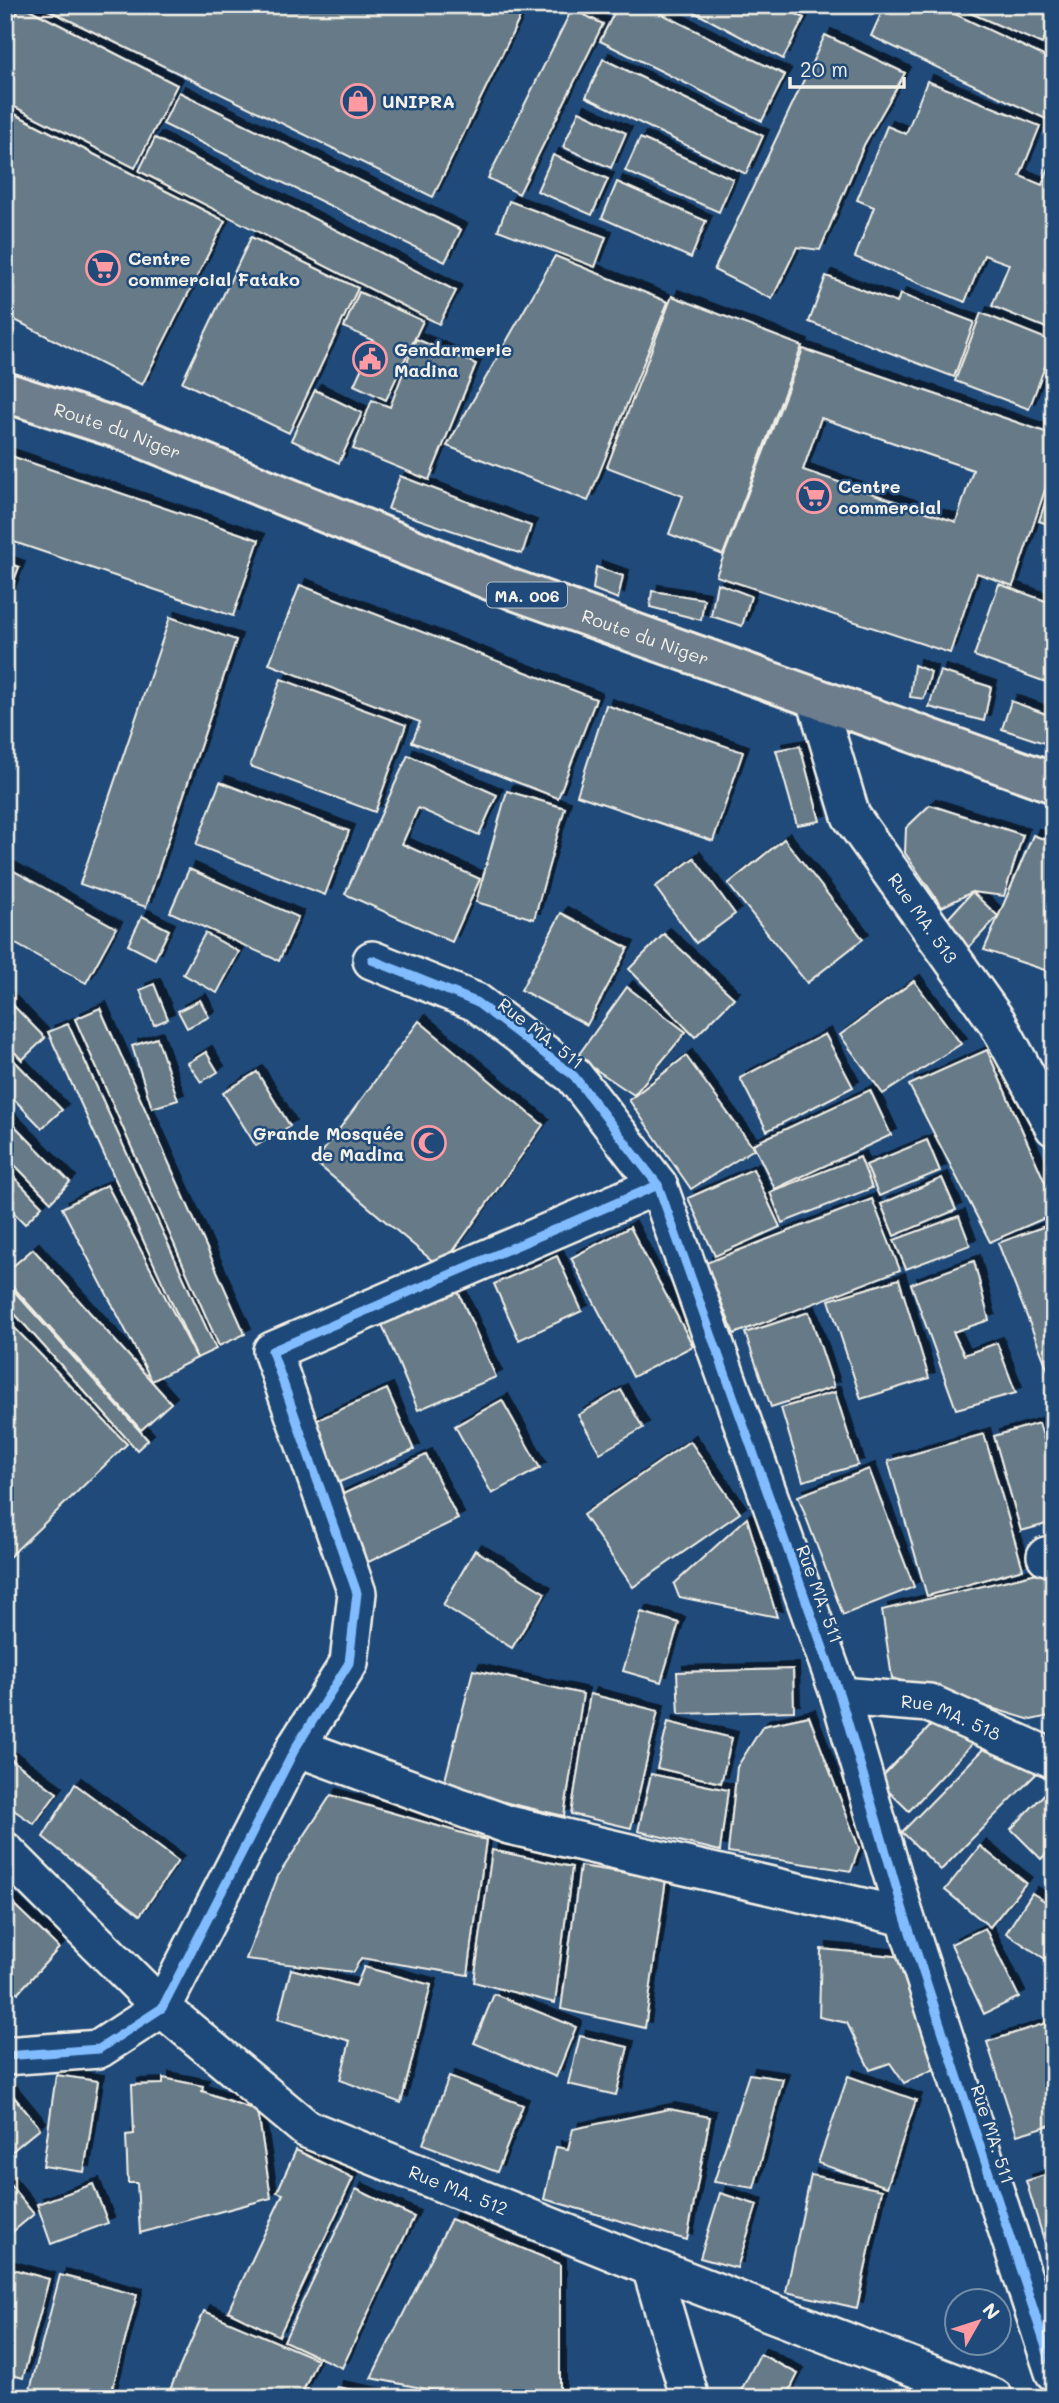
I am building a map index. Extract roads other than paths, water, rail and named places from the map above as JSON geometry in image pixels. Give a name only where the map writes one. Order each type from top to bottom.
[{"type":"main road","name":"Route du Niger","points":[[5,392],[120,429],[514,590],[1054,783]]},
{"type":"street","name":"Rue MA. 513","points":[[816,699],[851,816],[997,1022],[1054,1127]]},
{"type":"street","name":"Rue MA. 511","points":[[372,960],[476,1002],[574,1076],[657,1185],[840,1696],[905,1917],[1054,2372]]},
{"type":"street","points":[[5,2056],[99,2049],[162,2008],[296,1747],[349,1663],[357,1593],[272,1351],[657,1185]]},
{"type":"street","name":"Rue MA. 518","points":[[840,1696],[929,1703],[1054,1759]]},
{"type":"street","points":[[296,1747],[509,1825],[905,1917]]},
{"type":"street","name":"Rue MA. 512","points":[[5,1850],[162,2008],[307,2129],[651,2267],[994,2398]]},
{"type":"street","points":[[651,2267],[690,2398]]},
{"type":"place","name":"UNIPRA","points":[[358,101]]},
{"type":"place","name":"Centre commercial Fatako","points":[[103,268]]},
{"type":"place","name":"Gendarmerie Madina","points":[[370,359]]},
{"type":"place","name":"Centre commercial","points":[[814,496]]},
{"type":"place","name":"Grande Mosquée de Madina","points":[[429,1143]]}]
